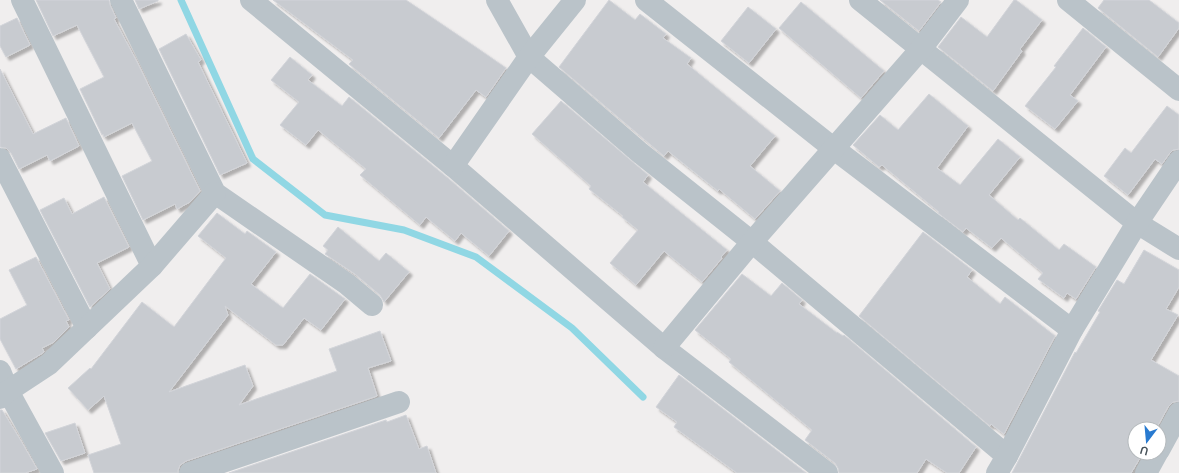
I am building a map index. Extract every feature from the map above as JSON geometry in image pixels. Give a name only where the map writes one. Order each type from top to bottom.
[{"type":"street","points":[[22,0],[152,266]]},
{"type":"street","points":[[121,0],[215,193],[347,284],[372,306]]},
{"type":"street","points":[[251,0],[453,166],[664,348],[827,473]]},
{"type":"street","points":[[496,0],[529,57],[639,152],[752,242],[1002,464],[1072,330],[1137,223],[1179,161]]},
{"type":"street","points":[[453,166],[529,57],[575,0]]},
{"type":"street","points":[[646,0],[833,148],[1072,330]]},
{"type":"street","points":[[860,0],[920,50],[1137,223],[1179,249]]},
{"type":"street","points":[[664,348],[752,242],[920,50],[958,0]]},
{"type":"street","points":[[1068,0],[1179,90]]},
{"type":"street","points":[[0,160],[87,328]]},
{"type":"street","points":[[53,473],[3,387],[48,364],[152,266],[215,193]]},
{"type":"street","points":[[190,473],[399,402]]},
{"type":"street","points":[[1167,435],[1179,413]]},
{"type":"street","points":[[1146,473],[1153,461]]},
{"type":"building","points":[[36,0],[109,0],[116,18],[114,19],[137,62],[200,191],[190,202],[177,209],[175,204],[143,220],[122,176],[152,161],[132,123],[104,137],[103,134],[102,135],[80,89],[104,77],[77,25],[53,36]]},
{"type":"building","points":[[135,0],[158,0],[158,1],[139,9]]},
{"type":"building","points":[[273,0],[406,0],[506,68],[486,97],[476,90],[439,138],[349,64],[353,60]]},
{"type":"building","points":[[609,0],[635,20],[640,14],[666,34],[663,38],[691,58],[687,64],[775,136],[750,166],[780,191],[755,219],[719,189],[718,191],[668,151],[664,156],[559,67]]},
{"type":"building","points":[[880,0],[938,0],[941,2],[919,31]]},
{"type":"building","points":[[1014,0],[1042,20],[1020,49],[1022,51],[993,91],[938,47],[961,17],[987,37]]},
{"type":"building","points":[[1104,0],[1149,0],[1179,23],[1179,28],[1158,57],[1098,8]]},
{"type":"building","points":[[801,2],[884,71],[861,98],[779,28]]},
{"type":"building","points":[[748,7],[776,29],[749,63],[721,41]]},
{"type":"building","points":[[17,18],[30,45],[6,57],[0,46],[0,26]]},
{"type":"building","points":[[1083,28],[1106,47],[1070,95],[1078,101],[1055,129],[1025,106],[1056,67],[1054,66]]},
{"type":"building","points":[[186,34],[201,60],[198,62],[247,163],[220,175],[159,49]]},
{"type":"building","points":[[290,57],[312,75],[308,80],[342,106],[349,97],[449,179],[509,231],[489,256],[461,233],[455,241],[426,217],[420,225],[360,175],[366,169],[318,130],[306,145],[280,125],[299,102],[271,80]]},
{"type":"building","points":[[0,69],[33,134],[66,118],[79,146],[50,161],[47,155],[19,169],[11,153],[6,148],[0,147]]},
{"type":"building","points":[[929,94],[968,126],[937,168],[960,185],[998,139],[1020,157],[989,195],[1018,220],[1020,218],[1059,250],[1064,244],[1096,267],[1076,299],[1067,293],[1064,298],[1038,279],[1043,273],[1001,238],[992,248],[966,228],[963,232],[938,213],[939,212],[882,165],[879,167],[853,145],[880,115],[898,130]]},
{"type":"building","points":[[561,101],[648,175],[643,182],[727,250],[702,282],[664,251],[636,285],[610,263],[638,230],[589,189],[591,186],[532,134]]},
{"type":"building","points":[[1167,106],[1179,115],[1179,149],[1173,150],[1162,164],[1155,159],[1128,195],[1104,176],[1125,148],[1131,153]]},
{"type":"building","points":[[104,197],[129,247],[97,263],[110,289],[90,307],[40,210],[64,198],[72,214]]},
{"type":"building","points":[[217,213],[245,234],[247,231],[276,252],[251,284],[283,308],[310,274],[345,299],[321,330],[304,318],[283,345],[276,345],[225,306],[228,315],[169,392],[245,365],[253,386],[239,405],[337,371],[329,349],[380,331],[391,361],[368,368],[377,396],[186,461],[180,465],[178,473],[94,473],[88,455],[121,444],[104,396],[88,410],[68,388],[90,368],[91,369],[142,302],[174,327],[226,258],[198,236]]},
{"type":"building","points":[[338,227],[379,261],[386,253],[409,272],[384,302],[380,295],[355,274],[325,254],[328,250],[323,246]]},
{"type":"building","points":[[923,232],[972,270],[967,277],[1000,304],[1005,297],[1055,336],[1004,434],[991,424],[990,426],[859,316]]},
{"type":"building","points":[[1144,250],[1179,270],[1179,287],[1166,309],[1178,315],[1151,360],[1179,376],[1179,401],[1173,402],[1168,407],[1160,421],[1127,421],[1127,461],[1138,461],[1131,473],[1012,473],[1075,352],[1076,353],[1100,312],[1098,311],[1117,280],[1124,284]]},
{"type":"building","points":[[36,257],[69,320],[66,321],[69,327],[54,342],[42,348],[44,352],[16,369],[0,339],[0,319],[27,305],[9,270]]},
{"type":"building","points":[[742,274],[771,296],[782,283],[802,300],[799,304],[837,333],[843,336],[844,335],[976,447],[959,473],[947,473],[926,459],[917,473],[839,473],[835,463],[805,440],[812,430],[729,362],[731,359],[695,330]]},
{"type":"building","points":[[679,375],[806,473],[737,473],[674,427],[677,422],[656,407]]},
{"type":"building","points":[[0,410],[2,410],[37,469],[25,473],[0,473]]},
{"type":"building","points":[[406,415],[419,449],[427,446],[436,473],[229,473],[386,420],[387,422]]},
{"type":"building","points":[[75,423],[85,453],[61,461],[45,433]]},
{"type":"waterway","points":[[181,0],[253,159],[325,215],[404,230],[476,257],[572,328],[643,397]]}]
